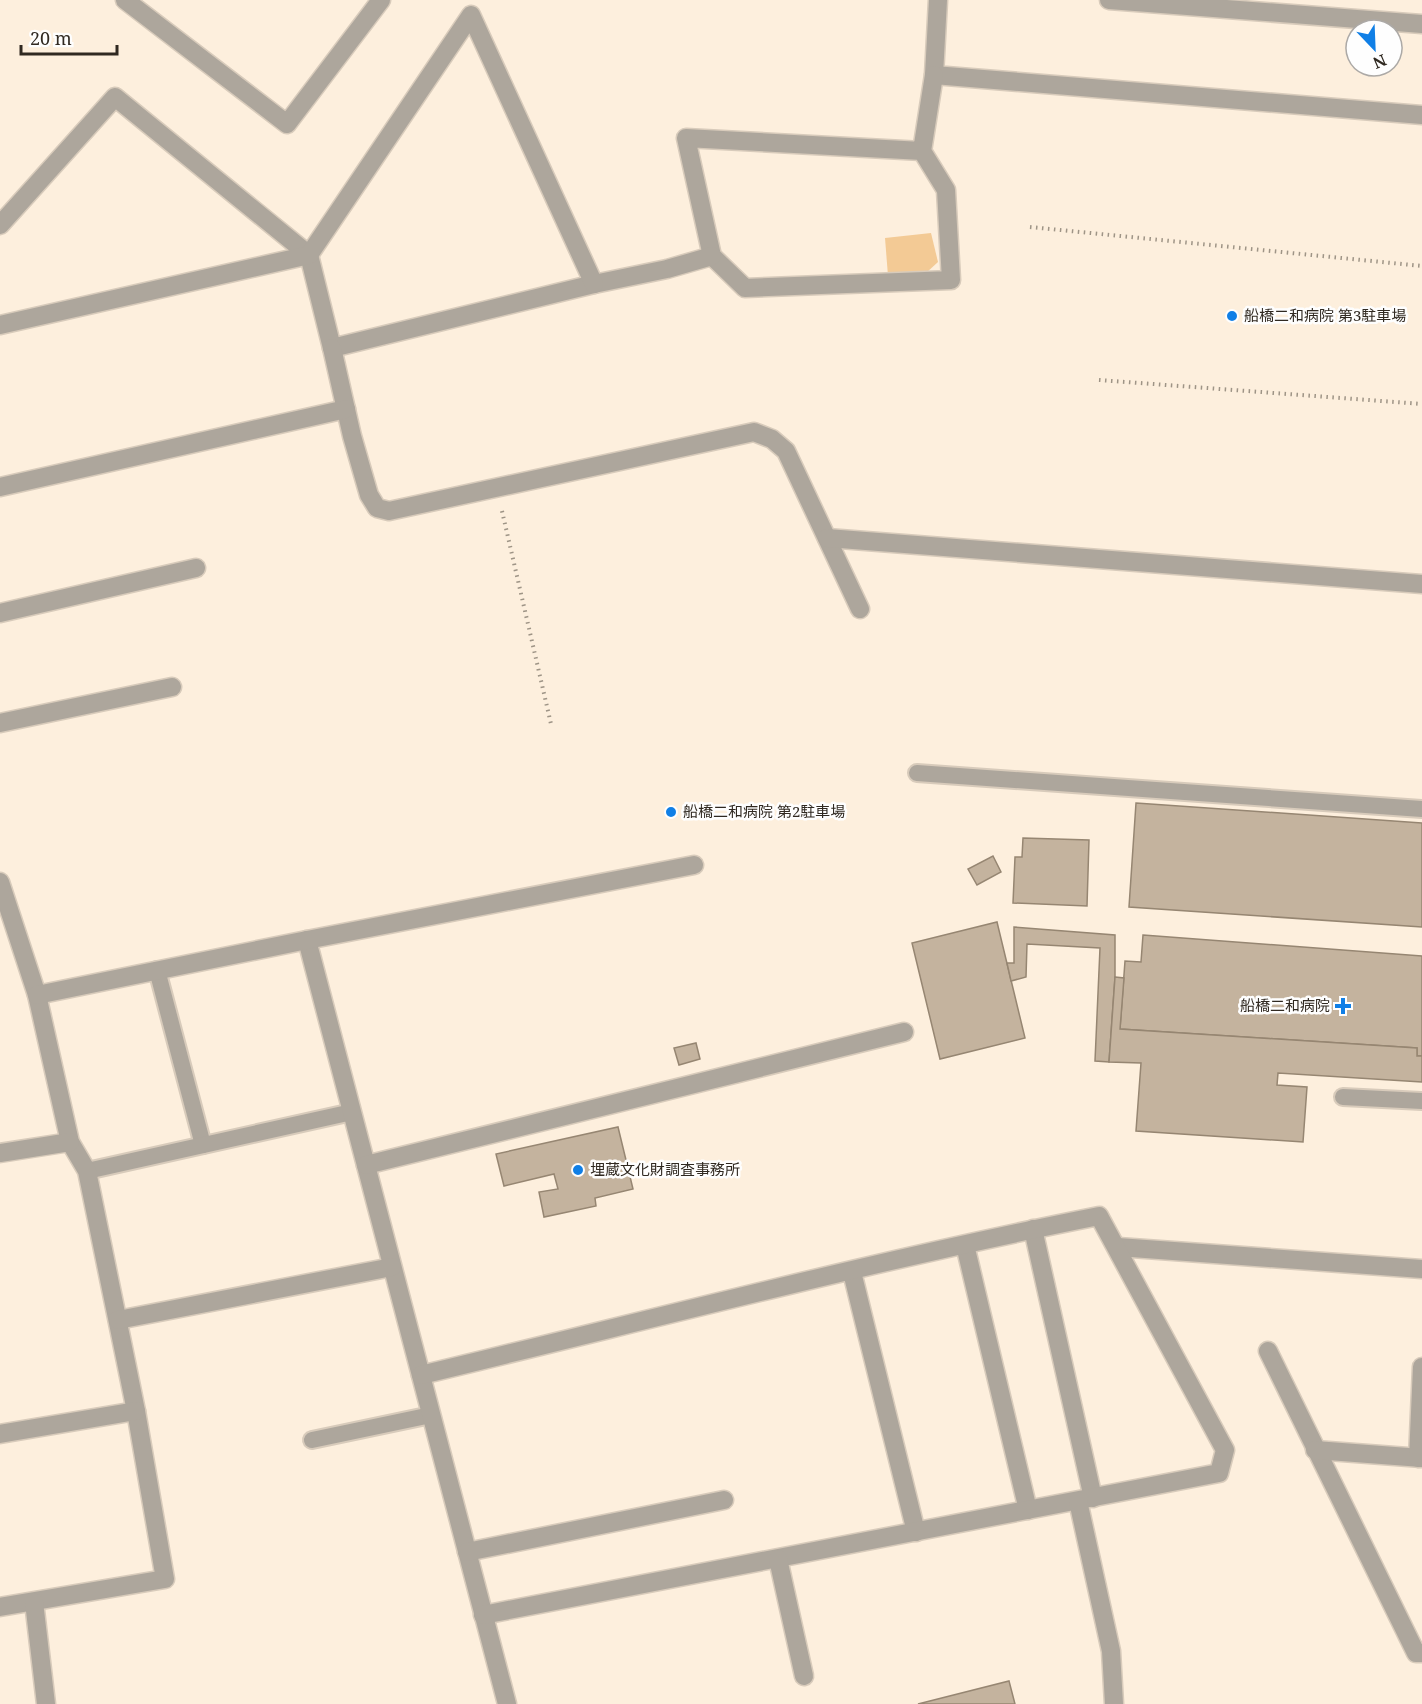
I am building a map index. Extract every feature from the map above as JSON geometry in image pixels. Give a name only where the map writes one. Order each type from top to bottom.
[{"type":"street","points":[[125,0],[287,124],[381,0]]},
{"type":"street","points":[[922,151],[686,138],[712,256],[745,288],[951,280],[946,190],[922,151],[934,75],[938,0]]},
{"type":"street","points":[[1109,0],[1422,24]]},
{"type":"street","points":[[0,325],[309,255],[471,15],[594,284]]},
{"type":"street","points":[[934,75],[1422,115]]},
{"type":"street","points":[[0,225],[115,97],[309,255],[369,495],[377,508],[389,511],[754,432],[772,439],[786,451],[860,609]]},
{"type":"street","points":[[332,348],[594,284],[667,269],[712,256]]},
{"type":"street","points":[[0,487],[346,409]]},
{"type":"street","points":[[827,538],[1422,584]]},
{"type":"street","points":[[0,613],[196,568]]},
{"type":"street","points":[[0,723],[172,687]]},
{"type":"street","points":[[37,995],[694,865]]},
{"type":"street","points":[[0,1606],[165,1579],[136,1410],[87,1171],[70,1142],[37,995],[1,891]]},
{"type":"street","points":[[307,940],[507,1704]]},
{"type":"street","points":[[366,1165],[904,1032]]},
{"type":"street","points":[[0,1153],[70,1142]]},
{"type":"street","points":[[421,1375],[1033,1229],[1100,1216],[1225,1450],[1219,1473],[483,1616]]},
{"type":"street","points":[[1033,1229],[1085,1499],[1111,1651],[1114,1704]]},
{"type":"street","points":[[966,1245],[1028,1510]]},
{"type":"street","points":[[1118,1248],[1422,1269]]},
{"type":"street","points":[[118,1320],[392,1267]]},
{"type":"street","points":[[852,1272],[916,1532]]},
{"type":"street","points":[[1268,1351],[1416,1653],[1422,1653]]},
{"type":"street","points":[[1316,1450],[1420,1458],[1422,1367]]},
{"type":"street","points":[[0,1434],[136,1410]]},
{"type":"street","points":[[467,1552],[724,1500]]},
{"type":"street","points":[[778,1559],[804,1676]]},
{"type":"street","points":[[34,1602],[46,1704]]},
{"type":"lane","points":[[916,773],[1422,809]]},
{"type":"lane","points":[[157,970],[203,1145]]},
{"type":"lane","points":[[1343,1097],[1422,1101]]},
{"type":"lane","points":[[87,1171],[352,1112]]},
{"type":"lane","points":[[312,1440],[431,1415]]},
{"type":"path","points":[[1030,226],[1422,266]]},
{"type":"path","points":[[1099,380],[1422,404]]},
{"type":"path","points":[[496,487],[551,724]]},
{"type":"shaded area","points":[[931,233],[938,262],[926,273],[888,276],[885,238]]},
{"type":"building","points":[[1136,803],[1422,823],[1422,927],[1129,907]]},
{"type":"building","points":[[1023,838],[1089,840],[1087,906],[1013,903],[1015,857],[1022,857]]},
{"type":"building","points":[[993,856],[1001,872],[977,885],[968,869]]},
{"type":"building","points":[[997,922],[1025,1038],[940,1059],[912,943]]},
{"type":"building","points":[[1014,927],[1115,935],[1115,977],[1109,1062],[1095,1061],[1100,948],[1027,944],[1026,977],[1011,981],[1007,963],[1014,963]]},
{"type":"building","points":[[1143,935],[1422,956],[1422,1056],[1417,1056],[1417,1048],[1120,1029],[1125,961],[1141,962]]},
{"type":"building","points":[[1115,977],[1124,978],[1120,1029],[1417,1048],[1417,1056],[1422,1056],[1422,1082],[1278,1073],[1277,1085],[1307,1087],[1303,1142],[1136,1131],[1141,1063],[1109,1062]]},
{"type":"building","points":[[696,1043],[700,1059],[679,1065],[674,1048]]},
{"type":"building","points":[[618,1127],[633,1189],[595,1198],[596,1206],[544,1217],[539,1192],[558,1189],[554,1174],[504,1186],[496,1154]]},
{"type":"building","points":[[1009,1681],[1015,1704],[918,1704]]},
{"type":"place","name":"船橋二和病院 第3駐車場","points":[[1232,316]]},
{"type":"place","name":"船橋二和病院 第2駐車場","points":[[671,812]]},
{"type":"place","name":"船橋二和病院","points":[[1343,1006]]},
{"type":"place","name":"埋蔵文化財調査事務所","points":[[578,1170]]}]
